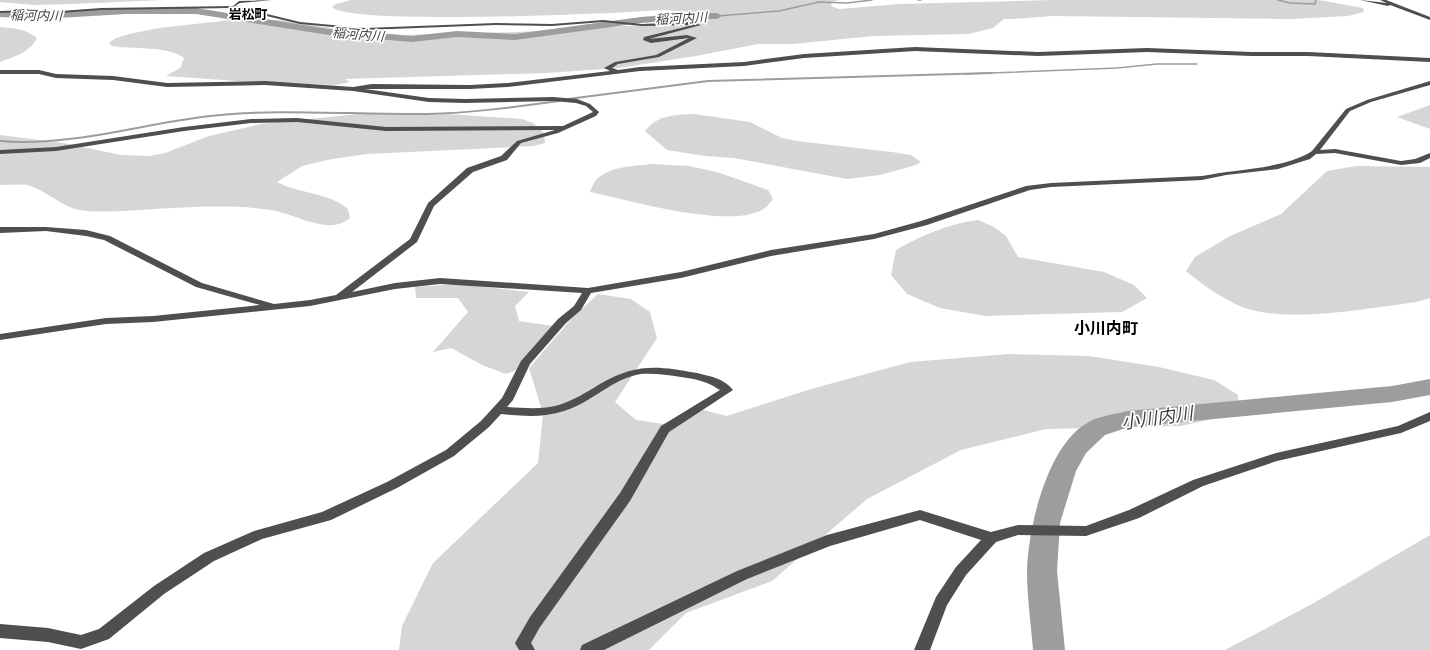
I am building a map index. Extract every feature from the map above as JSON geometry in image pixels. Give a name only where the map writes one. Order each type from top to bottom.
[{"type":"street","points":[[241,8],[235,4],[270,0]]},
{"type":"street","points":[[624,0],[636,0]]},
{"type":"street","points":[[1362,0],[1400,7]]},
{"type":"street","points":[[1382,0],[1430,18]]},
{"type":"street","points":[[0,12],[28,11],[47,13],[101,9],[168,7],[241,8],[300,23],[365,29],[496,24],[552,25],[607,21],[630,24],[690,23],[699,25],[646,38],[645,39],[651,41],[687,36],[694,38],[657,56],[617,63],[606,68],[619,72]]},
{"type":"street","points":[[353,89],[372,86],[470,87],[506,85],[619,72],[691,66],[744,64],[804,56],[915,49],[1038,54],[1147,50],[1244,54],[1321,54],[1430,60]]},
{"type":"street","points":[[0,72],[39,72],[56,76],[113,78],[167,85],[253,83],[353,89],[429,100],[465,101],[552,99],[577,101],[588,105],[596,112],[594,115],[566,128],[519,142],[504,158],[470,170],[431,205],[414,240],[336,299]]},
{"type":"street","points":[[0,337],[106,321],[153,319],[276,307],[336,299],[395,286],[440,281],[588,292],[681,275],[771,253],[874,236],[924,223],[1029,188],[1051,184],[1163,181],[1202,178],[1226,173],[1278,167],[1307,157],[1314,152],[1348,110],[1369,101],[1430,83]]},
{"type":"street","points":[[0,152],[56,149],[192,128],[262,120],[310,121],[386,129],[566,128]]},
{"type":"street","points":[[1314,152],[1335,151],[1401,163],[1417,161],[1430,155]]},
{"type":"street","points":[[0,230],[46,229],[86,233],[108,238],[199,285],[276,307]]},
{"type":"street","points":[[0,631],[48,636],[81,642],[104,634],[159,590],[209,557],[260,535],[326,516],[392,485],[450,454],[464,440],[485,424],[508,400],[525,363],[562,321],[578,308],[588,292]]},
{"type":"street","points":[[498,410],[523,412],[551,411],[580,401],[621,378],[638,371],[666,371],[717,381],[727,390],[665,429],[625,497],[535,622],[523,643],[527,650]]},
{"type":"street","points":[[922,650],[941,602],[961,571],[991,538],[1018,530],[1086,531],[1134,514],[1198,483],[1268,460],[1400,429],[1430,416]]},
{"type":"street","points":[[588,650],[742,575],[828,540],[920,515],[958,526],[991,538]]},
{"type":"shaded area","points":[[0,0],[164,0],[34,5],[0,2]]},
{"type":"shaded area","points":[[351,0],[839,0],[832,2],[831,6],[839,9],[900,4],[1053,0],[1319,0],[1363,8],[1364,12],[1348,16],[1293,19],[1053,16],[1004,19],[993,28],[968,34],[873,36],[793,44],[758,44],[696,56],[619,68],[547,73],[345,79],[350,82],[335,85],[251,82],[166,76],[180,68],[184,58],[170,51],[112,46],[109,43],[116,38],[129,34],[159,28],[231,20],[280,20],[344,30],[403,35],[517,32],[663,24],[681,22],[699,17],[691,12],[664,10],[489,17],[385,16],[349,13],[332,7],[336,4]]},
{"type":"shaded area","points":[[0,27],[24,31],[37,38],[26,50],[16,56],[0,62]]},
{"type":"shaded area","points":[[1430,105],[1430,129],[1397,117]]},
{"type":"shaded area","points":[[432,113],[522,119],[533,123],[544,133],[545,143],[534,146],[367,154],[332,159],[302,166],[277,182],[295,189],[332,199],[348,209],[350,218],[342,223],[333,225],[313,223],[276,211],[243,207],[208,207],[109,212],[79,210],[72,208],[40,190],[27,185],[0,185],[0,135],[63,143],[121,155],[149,156],[165,153],[209,136],[261,124],[358,114]]},
{"type":"shaded area","points":[[694,114],[750,122],[782,138],[911,155],[921,162],[913,166],[880,175],[847,179],[734,158],[705,156],[667,150],[645,131],[655,122],[666,117]]},
{"type":"shaded area","points":[[653,164],[689,166],[717,172],[768,190],[773,199],[765,208],[750,214],[729,216],[680,212],[590,192],[597,179],[610,171],[624,167]]},
{"type":"shaded area","points":[[1356,166],[1430,167],[1430,298],[1417,302],[1328,313],[1282,314],[1260,312],[1242,307],[1227,300],[1186,271],[1195,257],[1230,236],[1281,214],[1327,171]]},
{"type":"shaded area","points":[[978,220],[994,227],[1006,236],[1018,257],[1104,272],[1134,285],[1147,298],[1122,312],[985,316],[940,308],[907,294],[891,275],[896,250],[936,231],[956,224]]},
{"type":"shaded area","points":[[459,284],[529,292],[515,306],[519,321],[553,326],[533,347],[517,370],[506,374],[482,365],[451,348],[433,352],[468,312],[458,298],[416,298],[415,287]]},
{"type":"shaded area","points":[[598,294],[631,299],[650,312],[657,338],[615,402],[636,420],[677,426],[699,409],[727,416],[811,389],[910,362],[1009,354],[1089,356],[1159,367],[1214,380],[1238,395],[1238,408],[1221,417],[1181,426],[1046,429],[961,450],[867,499],[772,581],[686,613],[649,650],[399,650],[402,626],[433,563],[538,463],[543,414],[529,368],[573,317]]},
{"type":"shaded area","points":[[1430,535],[1430,650],[1225,650],[1312,604]]},
{"type":"waterway","points":[[717,16],[779,11],[819,2],[847,3],[872,0]]},
{"type":"waterway","points":[[1278,0],[1290,3],[1315,4],[1316,0]]},
{"type":"waterway","name":"稲河内川","points":[[0,14],[41,16],[126,11],[196,11],[329,32],[412,39],[457,34],[515,37],[666,17],[717,16]]},
{"type":"waterway","points":[[983,73],[1117,68],[1157,64],[1197,64]]},
{"type":"waterway","points":[[568,99],[708,81],[983,73]]},
{"type":"waterway","points":[[964,74],[983,73]]},
{"type":"waterway","points":[[983,73],[992,73]]},
{"type":"waterway","points":[[0,141],[52,141],[105,134],[210,116],[264,112],[427,114],[493,109],[559,101]]},
{"type":"waterway","name":"小川内川","points":[[1049,650],[1042,571],[1046,523],[1063,470],[1077,447],[1096,429],[1128,419],[1392,394],[1430,387]]},
{"type":"district","name":"岩松町","points":[[248,14]]},
{"type":"district","name":"小川内町","points":[[1106,328]]}]
